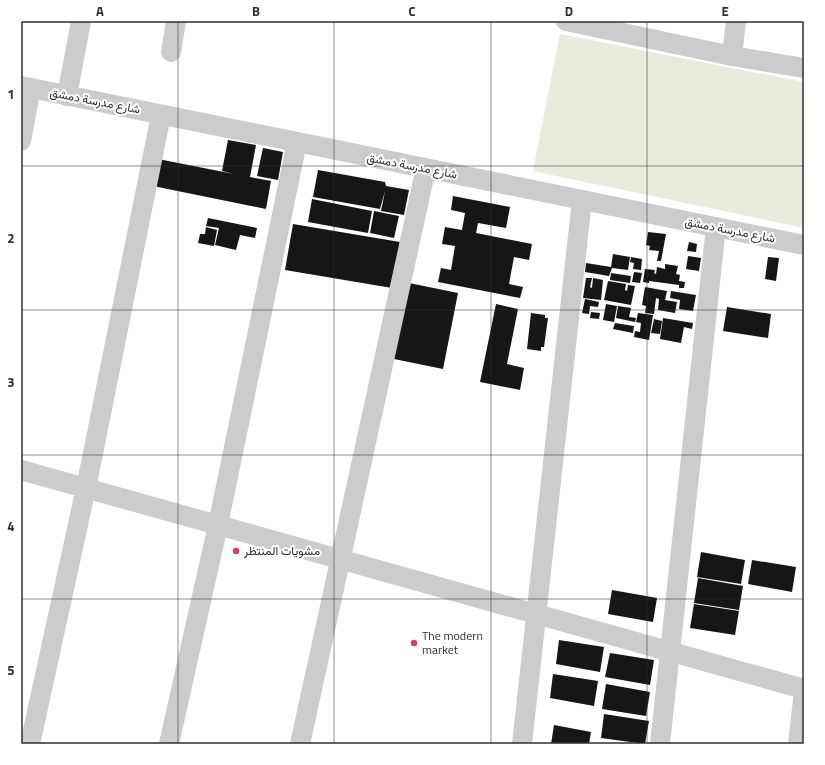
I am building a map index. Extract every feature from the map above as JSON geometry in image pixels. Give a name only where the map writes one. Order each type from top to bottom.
[{"type":"street","points":[[67,96],[81,21]]},
{"type":"street","points":[[171,52],[176,21]]},
{"type":"street","points":[[566,21],[732,56],[804,68]]},
{"type":"street","points":[[732,56],[736,21]]},
{"type":"street","points":[[21,141],[26,87]]},
{"type":"street","name":"شارع مدرسة دمشق","points":[[26,87],[804,245]]},
{"type":"street","points":[[30,744],[86,488],[161,115]]},
{"type":"street","points":[[169,744],[218,525],[297,142]]},
{"type":"street","points":[[300,744],[426,168]]},
{"type":"street","points":[[522,744],[582,200]]},
{"type":"street","points":[[660,744],[716,227]]},
{"type":"street","points":[[21,470],[670,651],[804,690],[798,744]]},
{"type":"shaded area","points":[[560,34],[804,82],[804,228],[533,171]]},
{"type":"building","points":[[228,140],[256,145],[250,177],[271,181],[266,209],[153,186],[158,159],[234,174],[222,171]]},
{"type":"building","points":[[263,148],[283,152],[278,180],[257,176]]},
{"type":"building","points":[[318,170],[385,182],[386,186],[409,190],[404,215],[381,211],[385,191],[380,209],[313,197]]},
{"type":"building","points":[[453,196],[510,207],[506,228],[478,223],[476,233],[532,244],[529,260],[514,257],[509,284],[523,287],[520,298],[438,282],[441,268],[451,270],[455,246],[442,244],[445,227],[462,230],[465,213],[451,210]]},
{"type":"building","points":[[312,199],[372,211],[368,233],[308,222]]},
{"type":"building","points":[[374,211],[399,216],[394,238],[370,233]]},
{"type":"building","points":[[208,218],[257,228],[255,238],[240,235],[236,250],[215,245],[219,228],[206,226]]},
{"type":"building","points":[[293,224],[400,242],[392,288],[285,270]]},
{"type":"building","points":[[206,227],[217,230],[214,246],[198,243],[200,234],[205,234]]},
{"type":"building","points":[[648,232],[666,234],[661,261],[657,261],[659,251],[649,250],[650,246],[646,245]]},
{"type":"building","points":[[689,242],[697,244],[696,252],[687,251]]},
{"type":"building","points":[[613,254],[630,257],[628,270],[612,268],[609,276],[585,272],[586,263],[611,267]]},
{"type":"building","points":[[688,256],[701,258],[699,271],[686,269]]},
{"type":"building","points":[[631,257],[642,259],[641,270],[633,269],[634,263],[630,262]]},
{"type":"building","points":[[768,257],[779,258],[776,281],[765,279]]},
{"type":"building","points":[[665,264],[678,266],[676,274],[680,275],[679,281],[685,282],[684,288],[679,288],[679,285],[649,281],[649,283],[643,282],[645,269],[655,270],[654,273],[656,274],[657,267],[665,269]]},
{"type":"building","points":[[634,272],[642,273],[640,283],[632,282]]},
{"type":"building","points":[[611,273],[631,276],[630,283],[610,280]]},
{"type":"building","points":[[586,278],[592,278],[590,287],[592,288],[593,278],[603,280],[601,300],[583,298]]},
{"type":"building","points":[[608,281],[626,284],[625,290],[627,291],[628,285],[635,286],[631,305],[604,300]]},
{"type":"building","points":[[409,283],[458,293],[443,369],[394,359]]},
{"type":"building","points":[[645,287],[667,291],[665,300],[677,302],[675,313],[658,310],[659,299],[656,298],[654,314],[645,313],[646,306],[642,305]]},
{"type":"building","points":[[671,291],[696,295],[693,311],[679,309],[680,300],[670,298]]},
{"type":"building","points":[[585,299],[599,302],[598,307],[590,306],[589,314],[582,313]]},
{"type":"building","points":[[496,304],[518,309],[507,364],[524,368],[520,390],[480,382]]},
{"type":"building","points":[[606,304],[617,306],[614,322],[603,320]]},
{"type":"building","points":[[618,306],[631,308],[629,317],[636,318],[635,322],[616,318]]},
{"type":"building","points":[[727,307],[771,314],[768,338],[723,331]]},
{"type":"building","points":[[591,312],[600,313],[599,319],[590,318]]},
{"type":"building","points":[[531,313],[545,315],[545,318],[548,318],[544,347],[541,347],[541,351],[527,349]]},
{"type":"building","points":[[638,313],[653,315],[649,340],[634,337],[635,331],[640,332],[641,323],[636,322]]},
{"type":"building","points":[[663,318],[693,323],[692,329],[684,327],[681,343],[660,339]]},
{"type":"building","points":[[654,319],[662,321],[660,334],[651,333]]},
{"type":"building","points":[[615,323],[634,326],[633,333],[613,329]]},
{"type":"building","points":[[701,552],[745,560],[741,584],[697,577]]},
{"type":"building","points":[[752,560],[796,567],[792,592],[748,584]]},
{"type":"building","points":[[698,578],[743,586],[739,610],[694,603]]},
{"type":"building","points":[[612,590],[657,598],[653,622],[608,614]]},
{"type":"building","points":[[694,604],[739,611],[735,635],[690,628]]},
{"type":"building","points":[[559,640],[604,647],[600,672],[556,664]]},
{"type":"building","points":[[610,653],[654,660],[650,685],[605,677]]},
{"type":"building","points":[[553,674],[598,681],[594,706],[550,698]]},
{"type":"building","points":[[606,684],[650,692],[646,716],[602,709]]},
{"type":"building","points":[[604,714],[649,721],[645,744],[601,738]]},
{"type":"building","points":[[554,725],[591,732],[589,744],[551,744]]},
{"type":"place","name":"مشويات المنتظر","points":[[236,551]]},
{"type":"place","name":"The modern market","points":[[414,643]]}]
